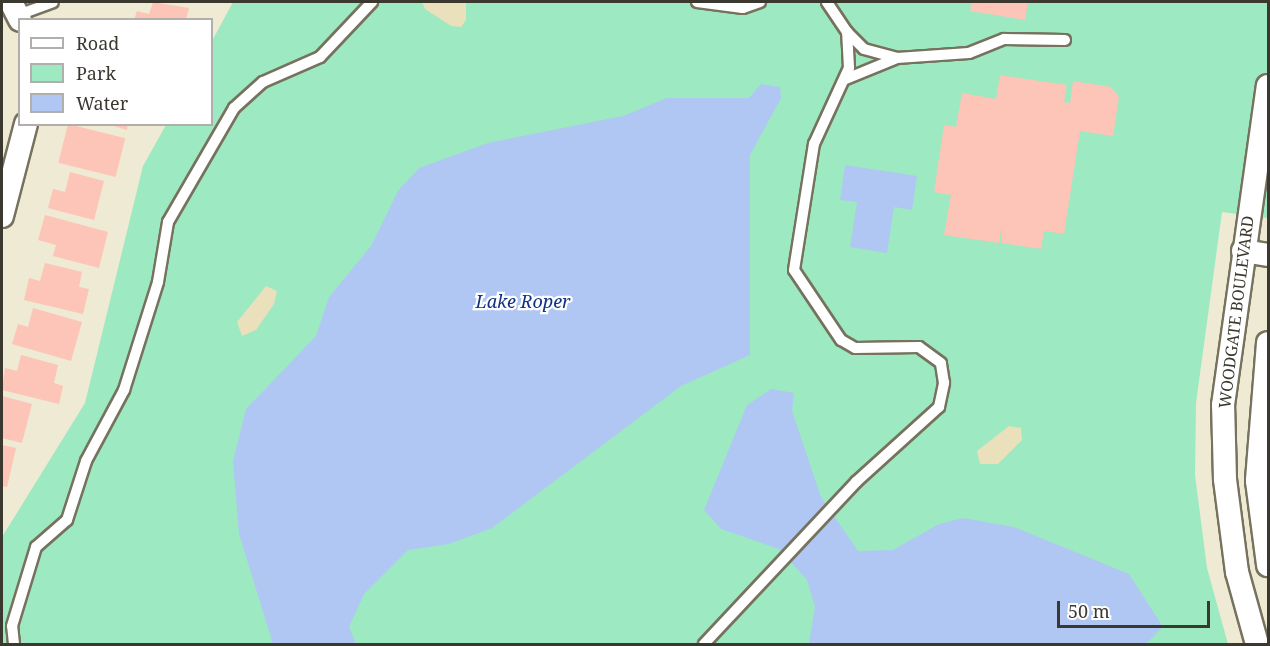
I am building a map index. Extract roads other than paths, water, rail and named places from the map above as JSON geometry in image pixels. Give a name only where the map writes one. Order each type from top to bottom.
[{"type":"street","name":"WOODGATE BOULEVARD","points":[[1257,645],[1237,572],[1225,479],[1223,405],[1243,251],[1269,86]]},
{"type":"street","points":[[2,216],[25,126]]},
{"type":"street","points":[[1243,251],[1269,255]]},
{"type":"street","points":[[1269,343],[1257,480],[1269,566]]},
{"type":"lane","points":[[16,12],[53,2]]},
{"type":"lane","points":[[14,645],[12,626],[36,547],[67,520],[86,461],[124,390],[158,282],[168,222],[234,108],[263,82],[320,57],[372,2]]},
{"type":"lane","points":[[698,2],[730,8],[760,2]]},
{"type":"lane","points":[[827,2],[847,32],[864,49],[897,58]]},
{"type":"lane","points":[[704,645],[902,436],[939,407],[944,383],[941,363],[919,347],[855,348],[842,340],[794,270],[814,144],[823,114],[846,79],[847,32]]},
{"type":"lane","points":[[846,79],[897,58],[969,53],[1004,39],[1065,40]]},
{"type":"water","name":"Lake Roper","points":[[761,84],[780,87],[781,98],[750,155],[750,355],[681,386],[492,528],[449,544],[408,550],[364,594],[349,627],[356,644],[273,644],[239,534],[233,461],[246,409],[316,336],[329,297],[371,246],[398,191],[419,168],[488,143],[623,116],[667,98],[749,98]]},
{"type":"water","points":[[845,165],[917,176],[912,210],[894,207],[887,253],[850,247],[857,202],[840,200]]},
{"type":"water","points":[[771,389],[794,393],[792,411],[821,497],[858,551],[893,550],[939,524],[963,518],[1014,527],[1129,574],[1163,627],[1146,644],[809,644],[815,607],[807,580],[779,549],[721,529],[704,510],[747,405]]}]
